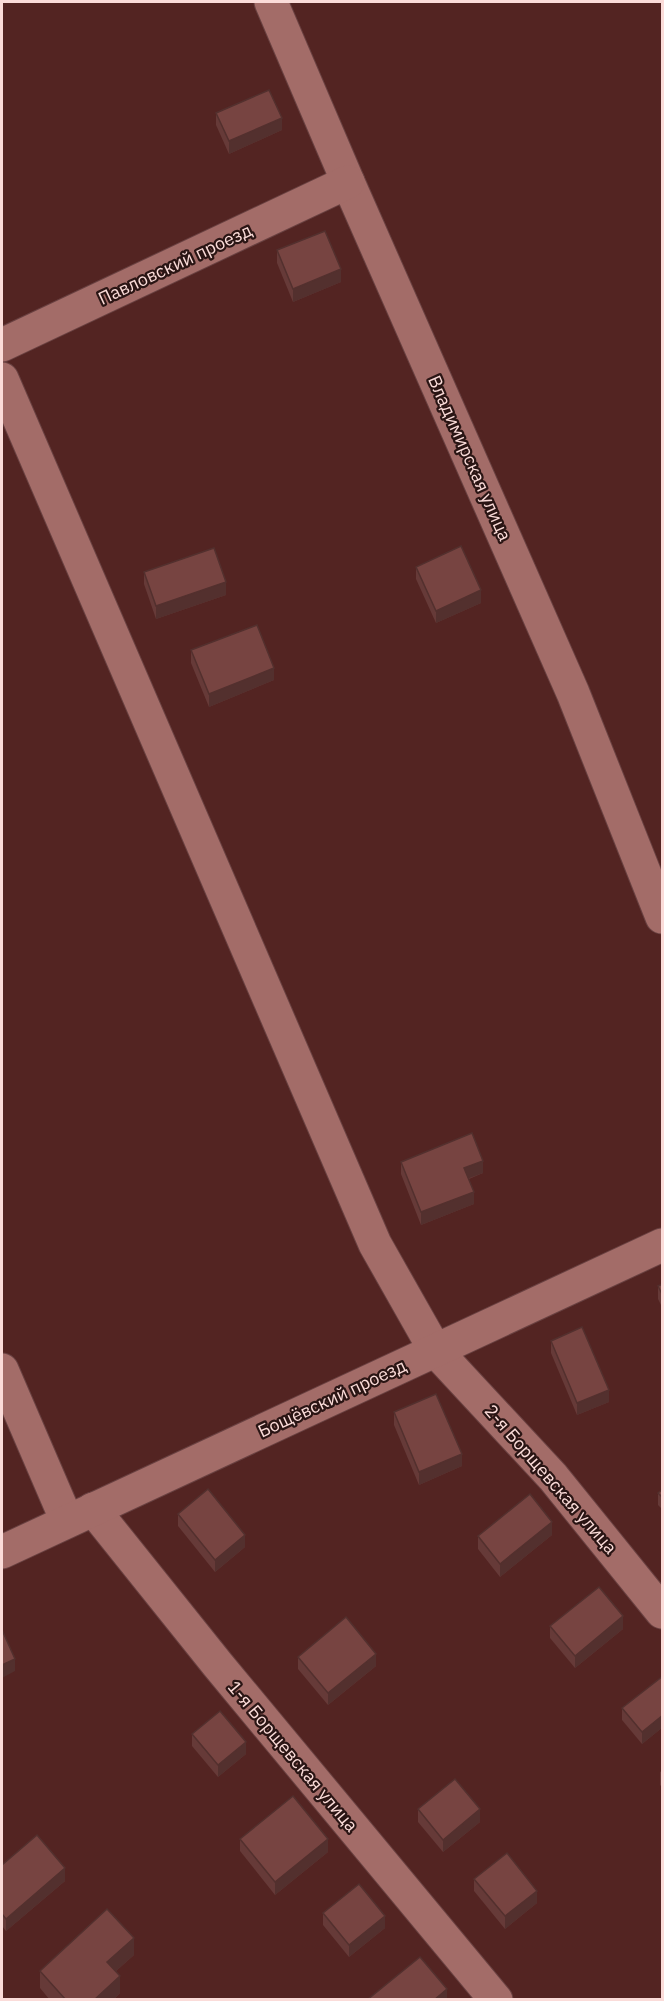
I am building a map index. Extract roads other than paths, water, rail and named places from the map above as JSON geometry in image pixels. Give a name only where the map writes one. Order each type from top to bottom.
[{"type":"street","name":"Владимирская улица","points":[[271,2],[573,693],[663,917]]},
{"type":"street","name":"Павловский проезд","points":[[2,345],[348,182]]},
{"type":"street","name":"2-я Борщевская улица","points":[[2,379],[375,1244],[435,1350],[553,1477],[663,1612]]},
{"type":"street","name":"Бощёвский проезд","points":[[2,1552],[663,1245]]},
{"type":"street","name":"1-я Борщевская улица","points":[[2,1370],[80,1515],[225,1674],[496,2000]]}]
